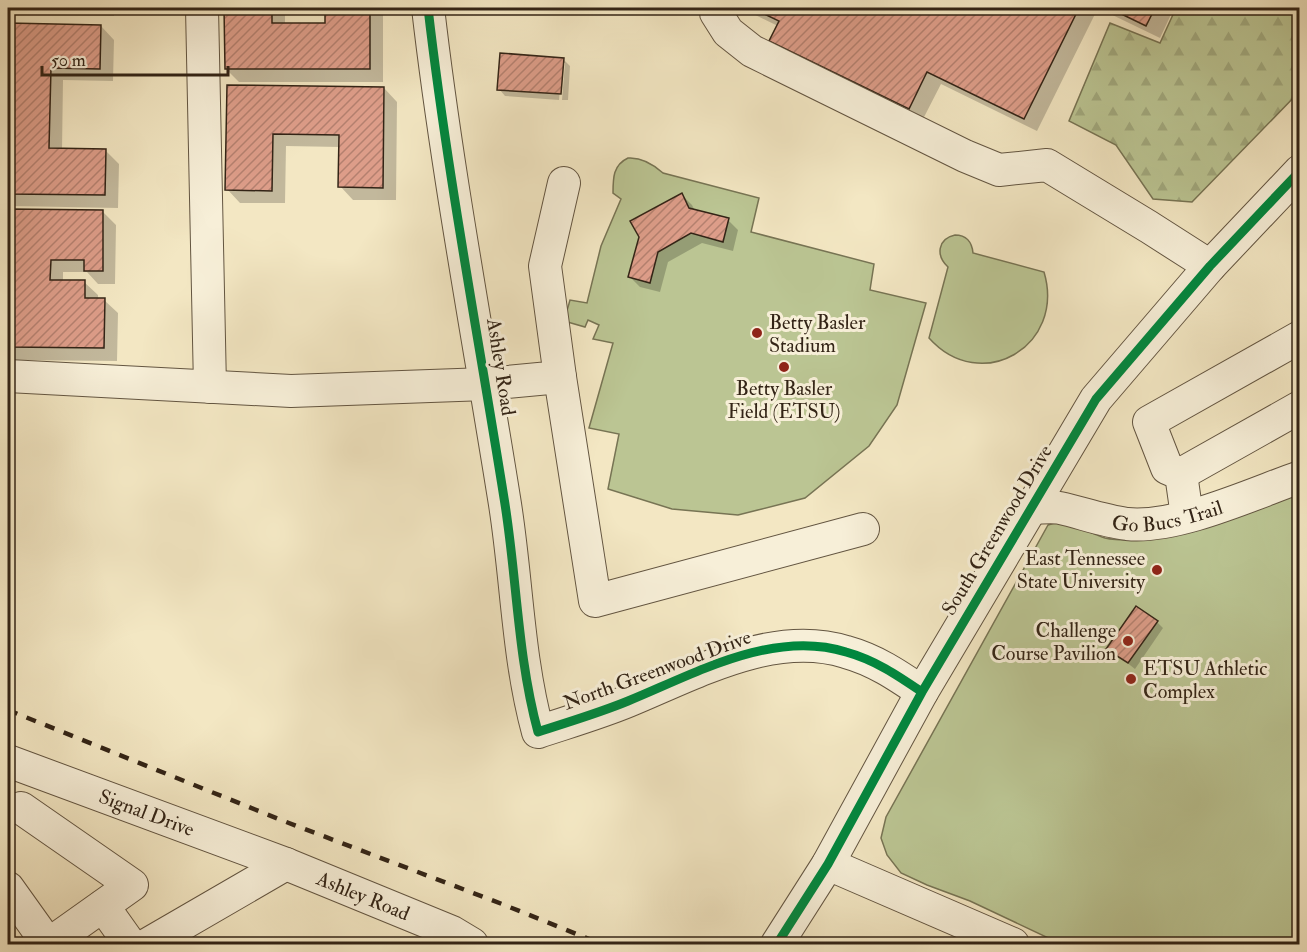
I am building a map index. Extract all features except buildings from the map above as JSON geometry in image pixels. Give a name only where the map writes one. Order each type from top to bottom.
[{"type":"street","points":[[202,8],[210,387]]},
{"type":"street","name":"Ashley Road","points":[[428,8],[437,91],[505,504],[527,694],[538,732]]},
{"type":"street","points":[[717,8],[716,13],[728,32],[752,51],[965,156],[999,170],[1047,165],[1210,266]]},
{"type":"street","name":"South Greenwood Drive","points":[[777,945],[828,864],[922,692],[1096,399],[1210,266],[1299,171]]},
{"type":"street","points":[[564,183],[545,266],[595,601],[863,529]]},
{"type":"street","points":[[1181,474],[1167,468],[1149,422],[1299,337]]},
{"type":"street","points":[[8,376],[291,390],[486,384],[560,377]]},
{"type":"street","points":[[1181,474],[1299,407]]},
{"type":"street","points":[[1181,474],[1187,516]]},
{"type":"street","name":"Go Bucs Trail","points":[[1032,508],[1057,507],[1129,524],[1187,516],[1299,477]]},
{"type":"street","name":"North Greenwood Drive","points":[[538,732],[613,707],[740,656],[775,646],[810,646],[844,651],[880,664],[922,692]]},
{"type":"street","points":[[8,888],[49,945],[132,885],[14,814],[19,766]]},
{"type":"street","name":"Signal Drive","points":[[19,766],[286,864]]},
{"type":"street","points":[[148,945],[286,864]]},
{"type":"street","name":"Ashley Road","points":[[286,864],[452,932],[472,945]]},
{"type":"street","points":[[828,864],[1013,945]]},
{"type":"street","points":[[103,906],[130,945]]},
{"type":"green space","points":[[1176,8],[1299,8],[1299,92],[1192,202],[1153,199],[1116,145],[1069,121],[1110,23],[1160,43]]},
{"type":"green space","name":"Betty Basler Stadium","points":[[628,158],[647,162],[663,173],[759,198],[751,232],[874,264],[870,290],[926,303],[897,405],[869,446],[805,498],[738,515],[672,509],[608,489],[619,434],[589,428],[613,343],[593,339],[599,325],[588,320],[585,327],[564,321],[570,300],[587,303],[601,246],[621,199],[613,193],[615,172],[619,164]]},
{"type":"green space","points":[[955,235],[968,240],[973,253],[1044,272],[1048,298],[1043,322],[1031,341],[1014,354],[994,362],[972,363],[950,355],[929,338],[948,267],[944,263],[940,248],[945,240]]},
{"type":"green space","name":"ETSU Athletic Complex","points":[[1299,489],[1299,944],[1061,944],[970,901],[901,873],[887,855],[881,838],[886,817],[1048,525],[1069,524],[1111,539],[1153,539],[1218,523]]},
{"type":"railway","points":[[8,710],[281,820],[601,944]]},
{"type":"cycle path","points":[[428,8],[454,192],[508,527],[521,645],[538,732],[617,705],[734,658],[762,650],[790,646],[818,646],[857,655],[886,669],[922,692]]},
{"type":"cycle path","points":[[777,944],[828,864],[922,692],[1096,399],[1210,266],[1300,171]]},
{"type":"place","name":"Betty Basler Stadium","points":[[757,333]]},
{"type":"place","name":"Betty Basler Field (ETSU)","points":[[784,367]]},
{"type":"place","name":"East Tennessee State University","points":[[1157,570]]},
{"type":"place","name":"Challenge Course Pavilion","points":[[1128,641]]},
{"type":"place","name":"ETSU Athletic Complex","points":[[1131,679]]}]
